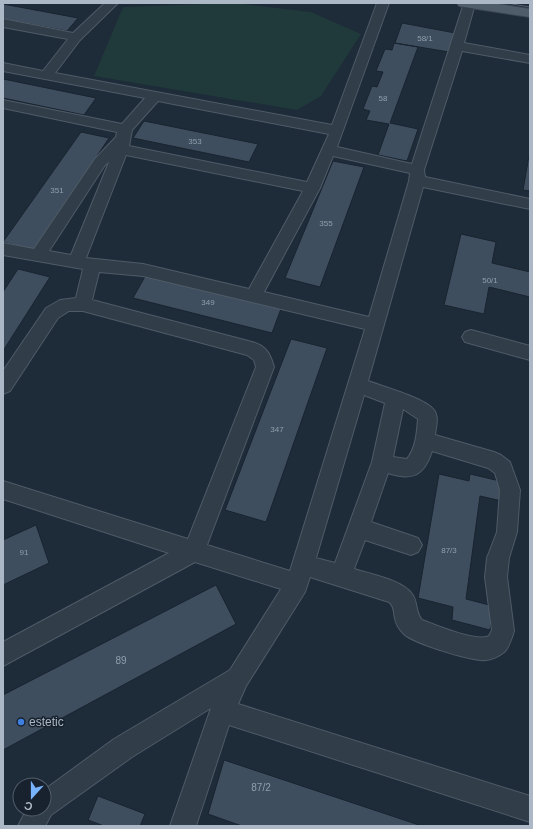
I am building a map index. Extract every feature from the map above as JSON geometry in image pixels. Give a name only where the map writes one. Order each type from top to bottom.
[{"type":"main road","points":[[467,3],[530,13]]},
{"type":"lane","points":[[47,75],[76,37],[112,3]]},
{"type":"lane","points":[[254,295],[312,188],[329,150],[383,3]]},
{"type":"lane","points":[[183,826],[222,711],[238,678],[297,584],[358,385],[417,175],[457,46],[467,3]]},
{"type":"lane","points":[[3,23],[76,37]]},
{"type":"lane","points":[[457,46],[530,59]]},
{"type":"lane","points":[[3,67],[337,131]]},
{"type":"lane","points":[[38,256],[100,162],[123,138],[154,96]]},
{"type":"lane","points":[[3,104],[123,138],[312,188]]},
{"type":"lane","points":[[83,304],[84,264],[123,138]]},
{"type":"lane","points":[[329,150],[417,175],[530,204]]},
{"type":"lane","points":[[3,249],[84,264],[143,270],[254,295],[374,325]]},
{"type":"lane","points":[[3,386],[52,313],[66,305],[83,304],[252,349],[262,356],[265,367],[194,551],[3,654]]},
{"type":"lane","points":[[471,337],[530,353]]},
{"type":"lane","points":[[358,385],[415,406],[427,414],[428,422],[423,450],[416,464],[411,468],[382,462]]},
{"type":"lane","points":[[341,576],[382,462],[395,399]]},
{"type":"lane","points":[[303,564],[396,593],[404,601],[406,619],[414,628],[468,647],[487,649],[497,644],[503,631],[496,577],[498,558],[507,532],[510,490],[504,468],[494,461],[424,440]]},
{"type":"lane","points":[[8,496],[194,551],[297,584]]},
{"type":"lane","points":[[358,528],[411,546]]},
{"type":"lane","points":[[52,799],[123,748],[238,678]]},
{"type":"lane","points":[[222,711],[530,810]]},
{"type":"lane","points":[[31,826],[36,817]]},
{"type":"green space","points":[[234,3],[311,12],[361,34],[321,96],[297,110],[94,76],[123,7]]},
{"type":"building","points":[[3,4],[78,18],[67,31],[3,19]]},
{"type":"building","points":[[402,23],[455,33],[449,52],[395,43]]},
{"type":"building","points":[[394,43],[418,47],[390,123],[418,129],[407,161],[378,155],[389,124],[366,120],[370,111],[363,109],[372,86],[377,87],[383,72],[376,71],[385,49],[392,50]]},
{"type":"building","points":[[3,79],[96,98],[84,115],[3,98]]},
{"type":"building","points":[[144,121],[258,144],[249,162],[133,138]]},
{"type":"building","points":[[81,132],[109,138],[34,250],[3,242]]},
{"type":"building","points":[[530,150],[530,191],[523,190]]},
{"type":"building","points":[[333,161],[364,167],[320,287],[285,278]]},
{"type":"building","points":[[461,234],[496,242],[492,263],[530,272],[530,297],[489,287],[484,314],[444,305]]},
{"type":"building","points":[[18,269],[50,277],[3,351],[3,292]]},
{"type":"building","points":[[147,273],[282,306],[272,333],[133,298]]},
{"type":"building","points":[[291,339],[327,348],[266,522],[225,510]]},
{"type":"building","points":[[439,474],[469,481],[470,474],[504,482],[502,501],[480,496],[466,599],[493,606],[490,630],[452,620],[453,607],[418,598]]},
{"type":"building","points":[[36,525],[49,563],[3,585],[3,540]]},
{"type":"building","points":[[216,585],[236,624],[3,750],[3,695]]},
{"type":"building","points":[[224,760],[422,826],[242,826],[208,814]]},
{"type":"building","points":[[98,796],[145,814],[140,826],[104,826],[88,820]]},
{"type":"tram line","points":[[506,3],[530,7]]},
{"type":"place","name":"estetic","points":[[21,722]]}]
